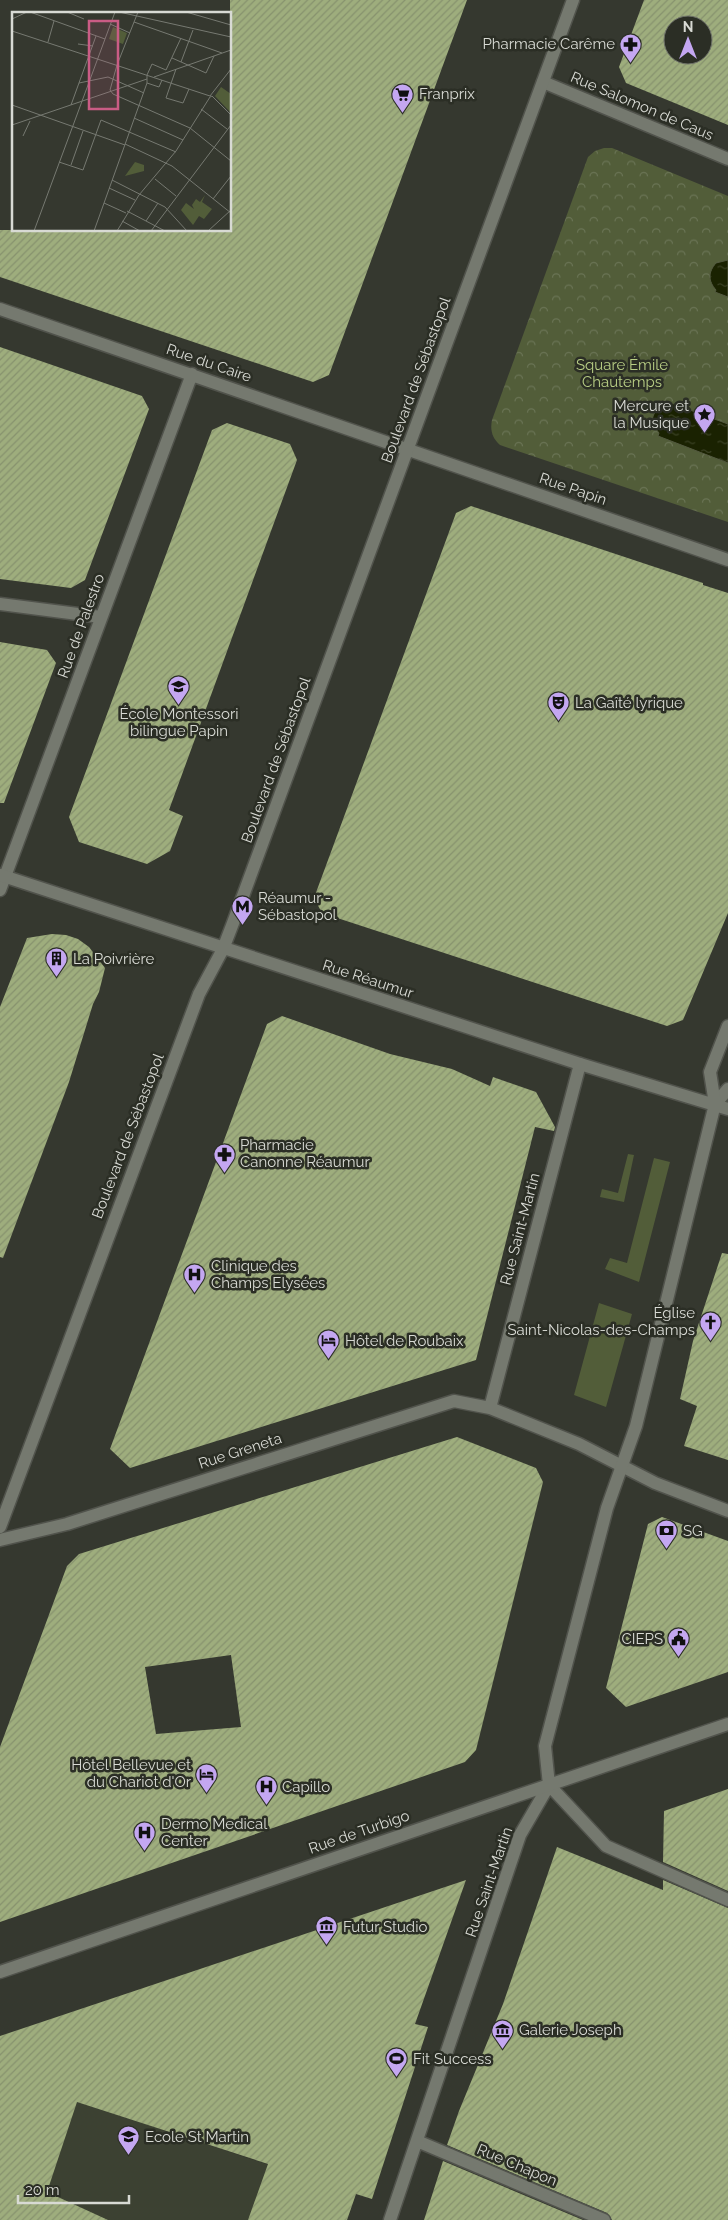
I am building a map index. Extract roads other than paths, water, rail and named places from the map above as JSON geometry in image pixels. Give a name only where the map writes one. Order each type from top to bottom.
[{"type":"street","name":"Boulevard de Sébastopol","points":[[0,1527],[199,994],[223,949],[573,0]]},
{"type":"street","name":"Rue Salomon de Caus","points":[[543,82],[728,160]]},
{"type":"street","name":"Rue du Caire","points":[[0,309],[407,450]]},
{"type":"street","name":"Rue de Palestro","points":[[0,890],[2,876],[192,374]]},
{"type":"street","name":"Rue Papin","points":[[407,450],[728,560]]},
{"type":"street","points":[[0,604],[101,617]]},
{"type":"street","name":"Rue Réaumur","points":[[2,876],[580,1064],[728,1109]]},
{"type":"street","points":[[728,1026],[710,1072],[715,1104],[636,1426],[607,1508],[546,1746],[549,1785],[606,1846],[728,1900]]},
{"type":"street","name":"Rue Saint-Martin","points":[[490,1408],[580,1064]]},
{"type":"street","points":[[715,1104],[728,1089]]},
{"type":"street","name":"Rue Greneta","points":[[0,1540],[67,1524],[454,1401],[490,1408]]},
{"type":"street","points":[[490,1408],[579,1444],[655,1483],[728,1511]]},
{"type":"street","name":"Rue de Turbigo","points":[[0,1972],[728,1724]]},
{"type":"street","name":"Rue Saint-Martin","points":[[390,2220],[520,1835],[549,1785]]},
{"type":"street","name":"Rue Chapon","points":[[417,2141],[604,2220]]},
{"type":"water","points":[[728,260],[728,297],[715,292],[716,290],[710,276],[711,270],[716,263]]},
{"type":"water","points":[[671,403],[728,424],[728,463],[658,436],[659,433],[652,424],[653,416],[656,410]]},
{"type":"place","name":"Pharmacie Carême","points":[[631,63]]},
{"type":"place","name":"Franprix","points":[[403,113]]},
{"type":"place","name":"Mercure et la Musique","points":[[705,434]]},
{"type":"place","name":"École Montessori bilingue Papin","points":[[179,705]]},
{"type":"place","name":"La Gaîté lyrique","points":[[559,722]]},
{"type":"place","name":"Réaumur - Sébastopol","points":[[242,926]]},
{"type":"place","name":"La Poivrière","points":[[57,978]]},
{"type":"place","name":"Pharmacie Canonne Réaumur","points":[[224,1173]]},
{"type":"place","name":"Clinique des Champs Elysées","points":[[195,1294]]},
{"type":"place","name":"Église Saint-Nicolas-des-Champs","points":[[711,1341]]},
{"type":"place","name":"Hôtel de Roubaix","points":[[329,1360]]},
{"type":"place","name":"SG","points":[[667,1550]]},
{"type":"place","name":"CIEPS","points":[[679,1658]]},
{"type":"place","name":"Hôtel Bellevue et du Chariot d'Or","points":[[207,1793]]},
{"type":"place","name":"Capillo","points":[[266,1806]]},
{"type":"place","name":"Dermo Medical Center","points":[[145,1852]]},
{"type":"place","name":"Futur Studio","points":[[327,1946]]},
{"type":"place","name":"Galerie Joseph","points":[[503,2049]]},
{"type":"place","name":"Fit Success","points":[[397,2078]]},
{"type":"place","name":"Ecole St Martin","points":[[129,2156]]},
{"type":"park label","name":"Square Émile Chautemps","points":[[622,374]]}]
